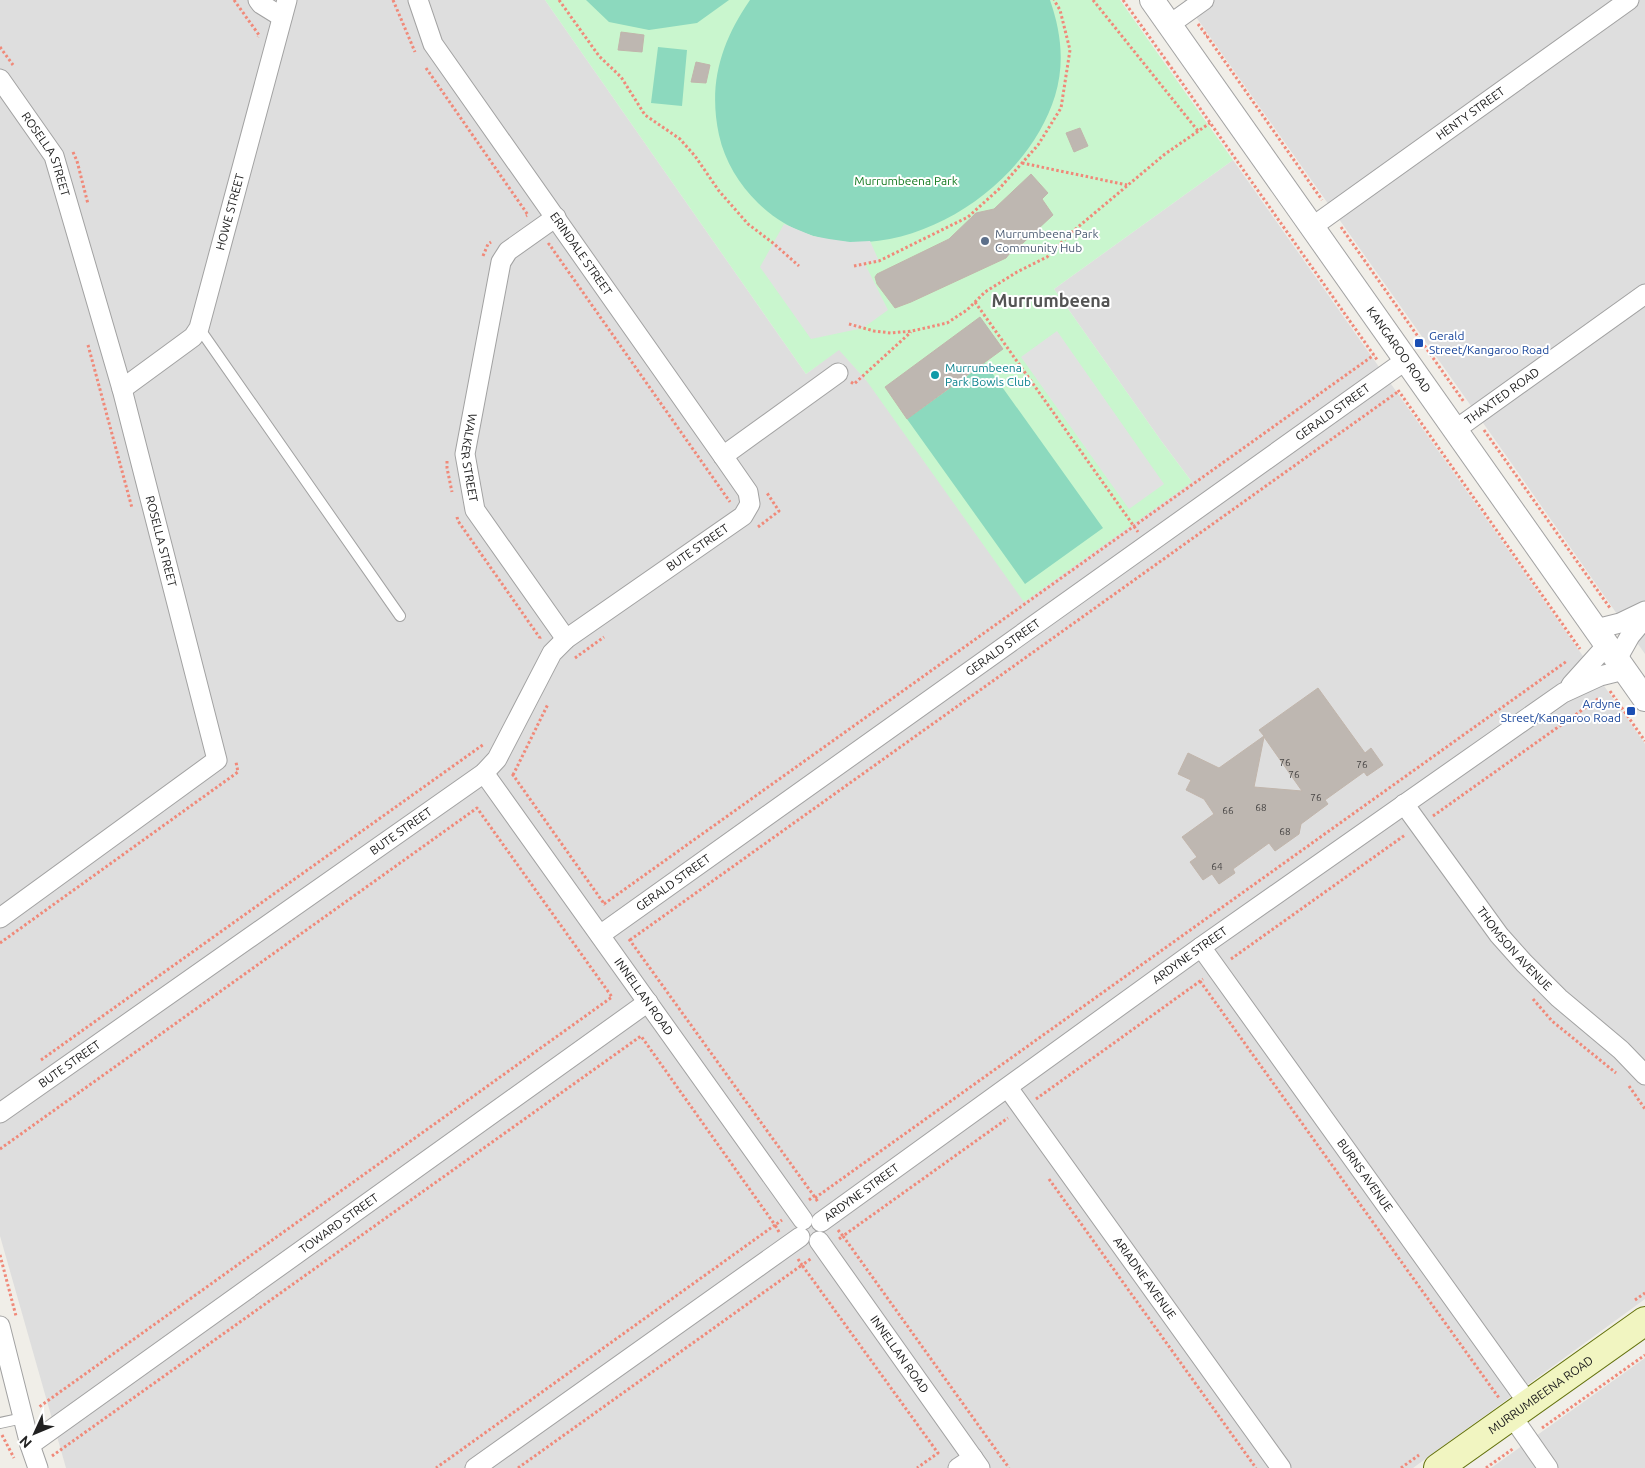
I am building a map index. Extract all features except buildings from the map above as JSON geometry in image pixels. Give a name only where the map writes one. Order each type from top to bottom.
[{"type":"main road","name":"MURRUMBEENA ROAD","points":[[1438,1468],[1513,1405],[1645,1322]]},
{"type":"street","points":[[258,0],[261,4],[284,8]]},
{"type":"street","name":"ERINDALE STREET","points":[[418,0],[433,44],[748,492],[750,504]]},
{"type":"street","name":"KANGAROO ROAD","points":[[1152,0],[1406,360],[1465,423],[1611,651],[1645,699]]},
{"type":"street","points":[[1170,25],[1204,0]]},
{"type":"street","name":"HENTY STREET","points":[[1312,227],[1629,0]]},
{"type":"street","name":"HOWE STREET","points":[[199,328],[284,8]]},
{"type":"street","name":"ROSELLA STREET","points":[[0,79],[54,156],[122,389],[217,760],[0,918]]},
{"type":"street","name":"WALKER STREET","points":[[556,217],[508,251],[501,262],[465,454],[475,510],[566,639]]},
{"type":"street","name":"THAXTED ROAD","points":[[1465,423],[1645,294]]},
{"type":"street","points":[[122,389],[193,337],[199,328]]},
{"type":"street","name":"GERALD STREET","points":[[600,935],[1406,360]]},
{"type":"street","points":[[723,456],[838,373]]},
{"type":"street","name":"BUTE STREET","points":[[0,1113],[484,773],[497,758],[552,653],[566,639],[743,516],[750,504]]},
{"type":"street","points":[[1591,664],[1611,651],[1620,623],[1645,611]]},
{"type":"street","name":"ARDYNE STREET","points":[[475,1468],[811,1230],[1202,947],[1563,693],[1591,664],[1630,636],[1645,618]]},
{"type":"street","name":"INNELLAN ROAD","points":[[484,773],[811,1230],[970,1465]]},
{"type":"street","name":"THOMSON AVENUE","points":[[1404,804],[1499,935],[1559,998],[1622,1050],[1645,1075]]},
{"type":"street","name":"BURNS AVENUE","points":[[1202,947],[1513,1405],[1527,1438],[1548,1468]]},
{"type":"street","name":"TOWARD STREET","points":[[30,1445],[648,1002]]},
{"type":"street","name":"ARIADNE AVENUE","points":[[1008,1088],[1281,1468]]},
{"type":"street","points":[[0,1326],[30,1445],[45,1462]]},
{"type":"lane","points":[[199,328],[400,616]]},
{"type":"lane","points":[[0,1424],[23,1418]]},
{"type":"path","points":[[234,0],[259,35],[256,44]]},
{"type":"path","points":[[559,0],[599,56],[621,77],[645,116],[680,139],[695,156],[719,191],[748,224],[799,266]]},
{"type":"path","points":[[854,266],[879,261],[968,217],[999,188],[1038,145],[1061,108],[1070,50],[1060,10],[1054,0]]},
{"type":"path","points":[[849,324],[883,332],[912,331],[947,323],[967,310],[985,292],[1017,272],[1047,257],[1072,232],[1164,154],[1198,131],[1093,0]]},
{"type":"path","points":[[1207,36],[1331,213],[1465,423],[1620,623]]},
{"type":"path","points":[[1168,63],[1645,741]]},
{"type":"path","points":[[1022,164],[1128,185]]},
{"type":"path","points":[[541,250],[549,244],[730,502]]},
{"type":"path","points":[[975,302],[1146,544]]},
{"type":"path","points":[[838,373],[854,384],[912,331]]},
{"type":"path","points":[[87,339],[133,510]]},
{"type":"path","points":[[604,904],[1374,355]]},
{"type":"path","points":[[630,940],[1399,391]]},
{"type":"path","points":[[755,529],[780,511],[764,489]]},
{"type":"path","points":[[569,662],[609,633]]},
{"type":"path","points":[[513,775],[815,1197],[1591,664]]},
{"type":"path","points":[[0,1149],[498,793],[513,775],[551,697]]},
{"type":"path","points":[[0,943],[238,772],[233,753]]},
{"type":"path","points":[[39,1407],[612,997],[477,808]]},
{"type":"path","points":[[1434,815],[1440,822]]},
{"type":"path","points":[[1200,981],[1513,1405]]},
{"type":"path","points":[[45,1462],[641,1036],[775,1225],[436,1468]]},
{"type":"path","points":[[1047,1176],[1256,1468]]},
{"type":"path","points":[[518,1468],[802,1265],[938,1453],[917,1468]]},
{"type":"path","points":[[1486,1468],[1645,1355]]},
{"type":"path","points":[[0,1431],[17,1463]]},
{"type":"shaded area","points":[[0,0],[545,0],[806,374],[839,349],[866,380],[1192,482],[1054,289],[1233,160],[1645,744],[1645,1299],[1413,1468],[66,1468],[0,1236]]},
{"type":"shaded area","points":[[1184,0],[1645,0],[1645,654],[1493,437]]},
{"type":"shaded area","points":[[784,224],[813,236],[850,242],[870,241],[879,261],[865,264],[888,310],[863,328],[811,339],[760,267]]},
{"type":"shaded area","points":[[1057,331],[1164,484],[1129,509],[1021,357]]},
{"type":"shaded area","points":[[1645,1358],[1645,1468],[1491,1468]]},
{"type":"green space","name":"Murrumbeena Park","points":[[545,0],[1120,0],[1233,160],[1054,289],[1192,482],[1024,602],[866,380],[839,350],[806,374]]},
{"type":"green space","points":[[586,0],[729,0],[697,23],[649,30],[609,22]]},
{"type":"green space","points":[[750,0],[1050,0],[1057,24],[1061,60],[1055,96],[1036,137],[1007,173],[971,204],[929,227],[885,240],[840,241],[797,230],[758,203],[745,188],[729,163],[719,135],[715,98],[719,64],[731,32]]},
{"type":"green space","points":[[658,47],[687,50],[682,106],[651,103]]},
{"type":"green space","points":[[985,363],[1103,528],[1025,584],[907,419]]},
{"type":"place","name":"Murrumbeena Park Community Hub","points":[[985,241]]},
{"type":"place","name":"Gerald Street/Kangaroo Road","points":[[1419,343]]},
{"type":"place","name":"Murrumbeena Park Bowls Club","points":[[935,375]]},
{"type":"place","name":"Ardyne Street/Kangaroo Road","points":[[1631,711]]},
{"type":"district","name":"Murrumbeena","points":[[1051,301]]}]
